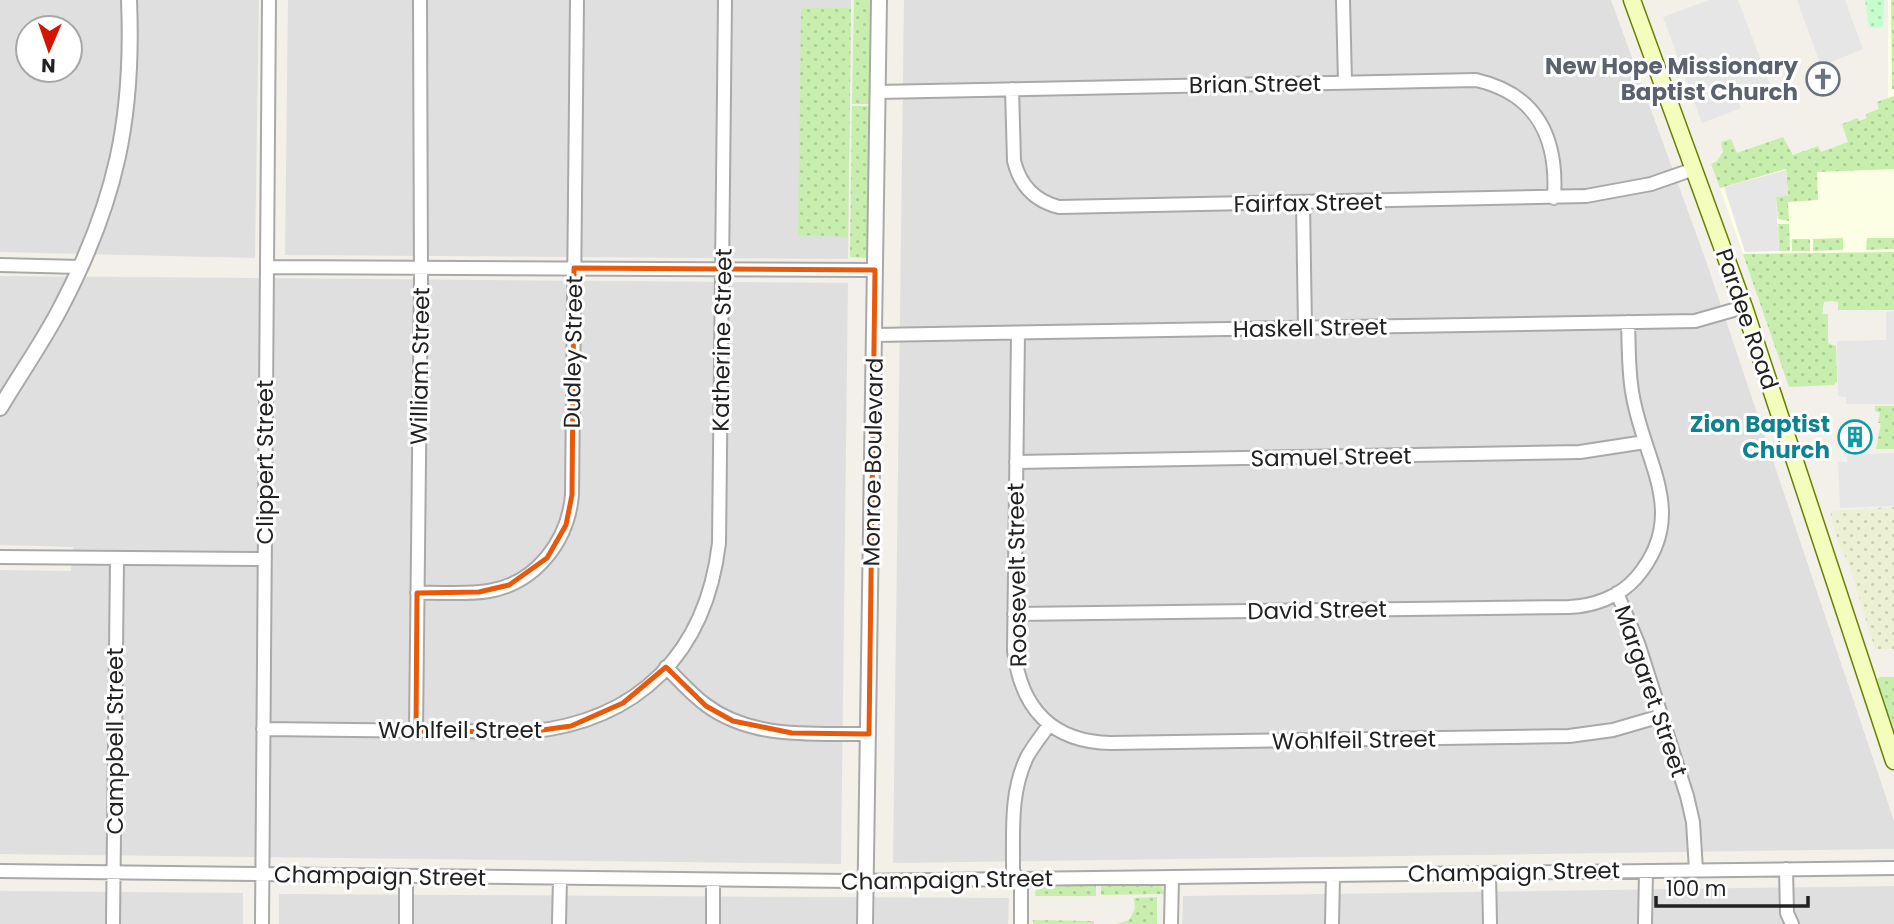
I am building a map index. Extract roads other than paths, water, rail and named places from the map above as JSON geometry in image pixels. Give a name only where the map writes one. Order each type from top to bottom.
[{"type":"main road","name":"Pardee Road","points":[[1632,0],[1744,307],[1894,761]]},
{"type":"street","points":[[0,408],[60,309],[107,198],[123,138],[130,87],[129,0]]},
{"type":"street","name":"Clippert Street","points":[[262,924],[269,0]]},
{"type":"street","name":"William Street","points":[[415,731],[421,0]]},
{"type":"street","name":"Dudley Street","points":[[417,593],[479,592],[509,585],[540,565],[553,550],[569,515],[572,495],[577,0]]},
{"type":"street","name":"Katherine Street","points":[[666,667],[693,631],[708,599],[719,543],[725,0]]},
{"type":"street","name":"Monroe Boulevard","points":[[865,924],[879,0]]},
{"type":"street","points":[[1343,0],[1345,82]]},
{"type":"street","name":"Brian Street","points":[[877,92],[1467,79],[1489,83],[1507,91],[1530,108],[1548,136],[1554,163],[1554,198]]},
{"type":"street","name":"Fairfax Street","points":[[1012,89],[1016,170],[1029,191],[1049,204],[1067,208],[1554,198],[1619,191],[1694,169]]},
{"type":"street","points":[[1303,203],[1305,328]]},
{"type":"street","points":[[0,265],[80,267]]},
{"type":"street","points":[[267,267],[875,270]]},
{"type":"street","name":"Haskell Street","points":[[875,335],[1695,321],[1744,307]]},
{"type":"street","name":"Margaret Street","points":[[1628,322],[1632,395],[1661,495],[1664,518],[1660,538],[1647,565],[1632,583],[1617,593],[1638,643],[1688,796],[1693,822],[1696,870]]},
{"type":"street","name":"Roosevelt Street","points":[[1018,333],[1014,650],[1017,674],[1034,709],[1049,725]]},
{"type":"street","name":"Samuel Street","points":[[1016,462],[1580,452],[1645,442]]},
{"type":"street","points":[[0,556],[265,559]]},
{"type":"street","name":"Campbell Street","points":[[113,924],[117,559]]},
{"type":"street","name":"David Street","points":[[1014,614],[1569,607],[1594,603],[1617,593]]},
{"type":"street","points":[[666,667],[706,706],[733,721],[762,730],[792,733],[869,734]]},
{"type":"street","name":"Wohlfeil Street","points":[[263,729],[528,732],[571,726],[624,703],[645,689],[666,667]]},
{"type":"street","name":"Wohlfeil Street","points":[[1049,725],[1075,738],[1094,743],[1521,737],[1601,732],[1661,716]]},
{"type":"street","points":[[1021,924],[1021,889],[1013,862],[1013,809],[1017,782],[1027,757],[1049,725]]},
{"type":"street","name":"Champaign Street","points":[[0,871],[866,881],[1894,868]]},
{"type":"street","points":[[1786,869],[1788,920]]},
{"type":"street","points":[[1645,924],[1646,871]]},
{"type":"street","points":[[1489,873],[1489,924]]},
{"type":"street","points":[[1332,924],[1333,875]]},
{"type":"street","points":[[406,877],[406,924]]},
{"type":"street","points":[[1171,924],[1172,877]]},
{"type":"street","points":[[559,924],[560,878]]},
{"type":"street","points":[[713,880],[713,924]]},
{"type":"place","name":"New Hope Missionary Baptist Church","points":[[1823,79]]},
{"type":"place","name":"Zion Baptist Church","points":[[1855,437]]}]
